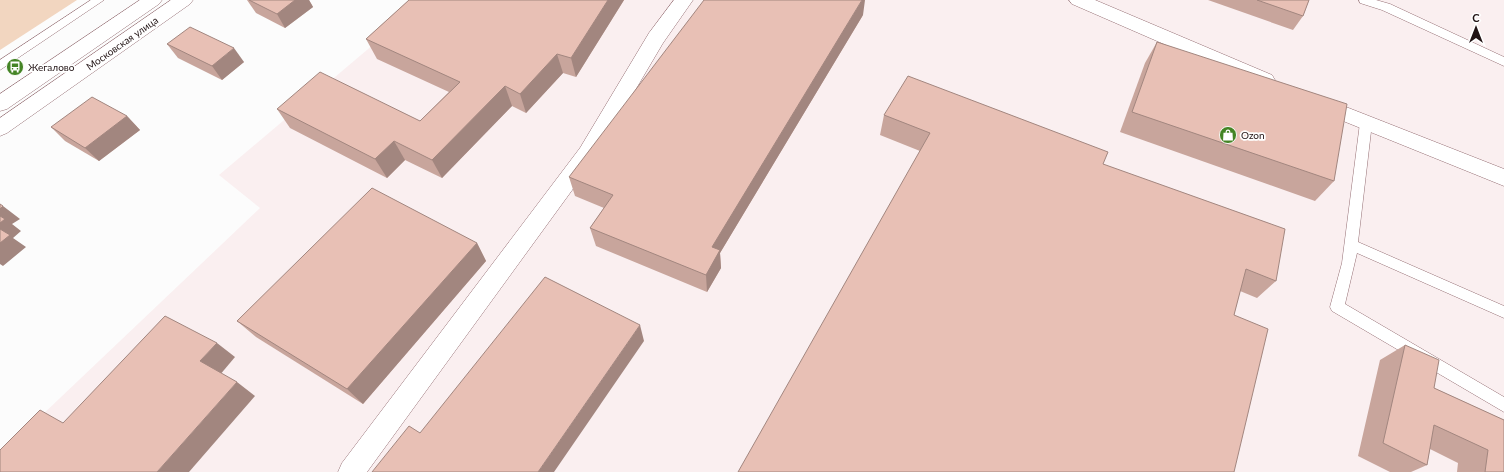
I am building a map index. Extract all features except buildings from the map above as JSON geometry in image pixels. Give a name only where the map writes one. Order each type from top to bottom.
[{"type":"street","name":"Московская улица","points":[[0,104],[153,0]]},
{"type":"street","name":"Московская улица","points":[[0,128],[184,0]]},
{"type":"street","points":[[351,472],[587,154],[656,38],[684,0]]},
{"type":"street","points":[[1078,0],[1279,86]]},
{"type":"street","points":[[1301,95],[1366,123],[1504,178]]},
{"type":"lane","points":[[0,66],[99,0]]},
{"type":"lane","points":[[1364,0],[1386,7],[1504,62]]},
{"type":"lane","points":[[1366,123],[1349,263],[1337,307],[1504,405]]},
{"type":"lane","points":[[1351,244],[1504,312]]},
{"type":"shaded area","points":[[0,0],[77,0],[0,50]]},
{"type":"shaded area","points":[[426,0],[1504,0],[1504,472],[0,472],[0,455],[260,208],[219,175]]},
{"type":"place","name":"Жегалово","points":[[15,67]]},
{"type":"place","name":"Ozon","points":[[1228,135]]}]
